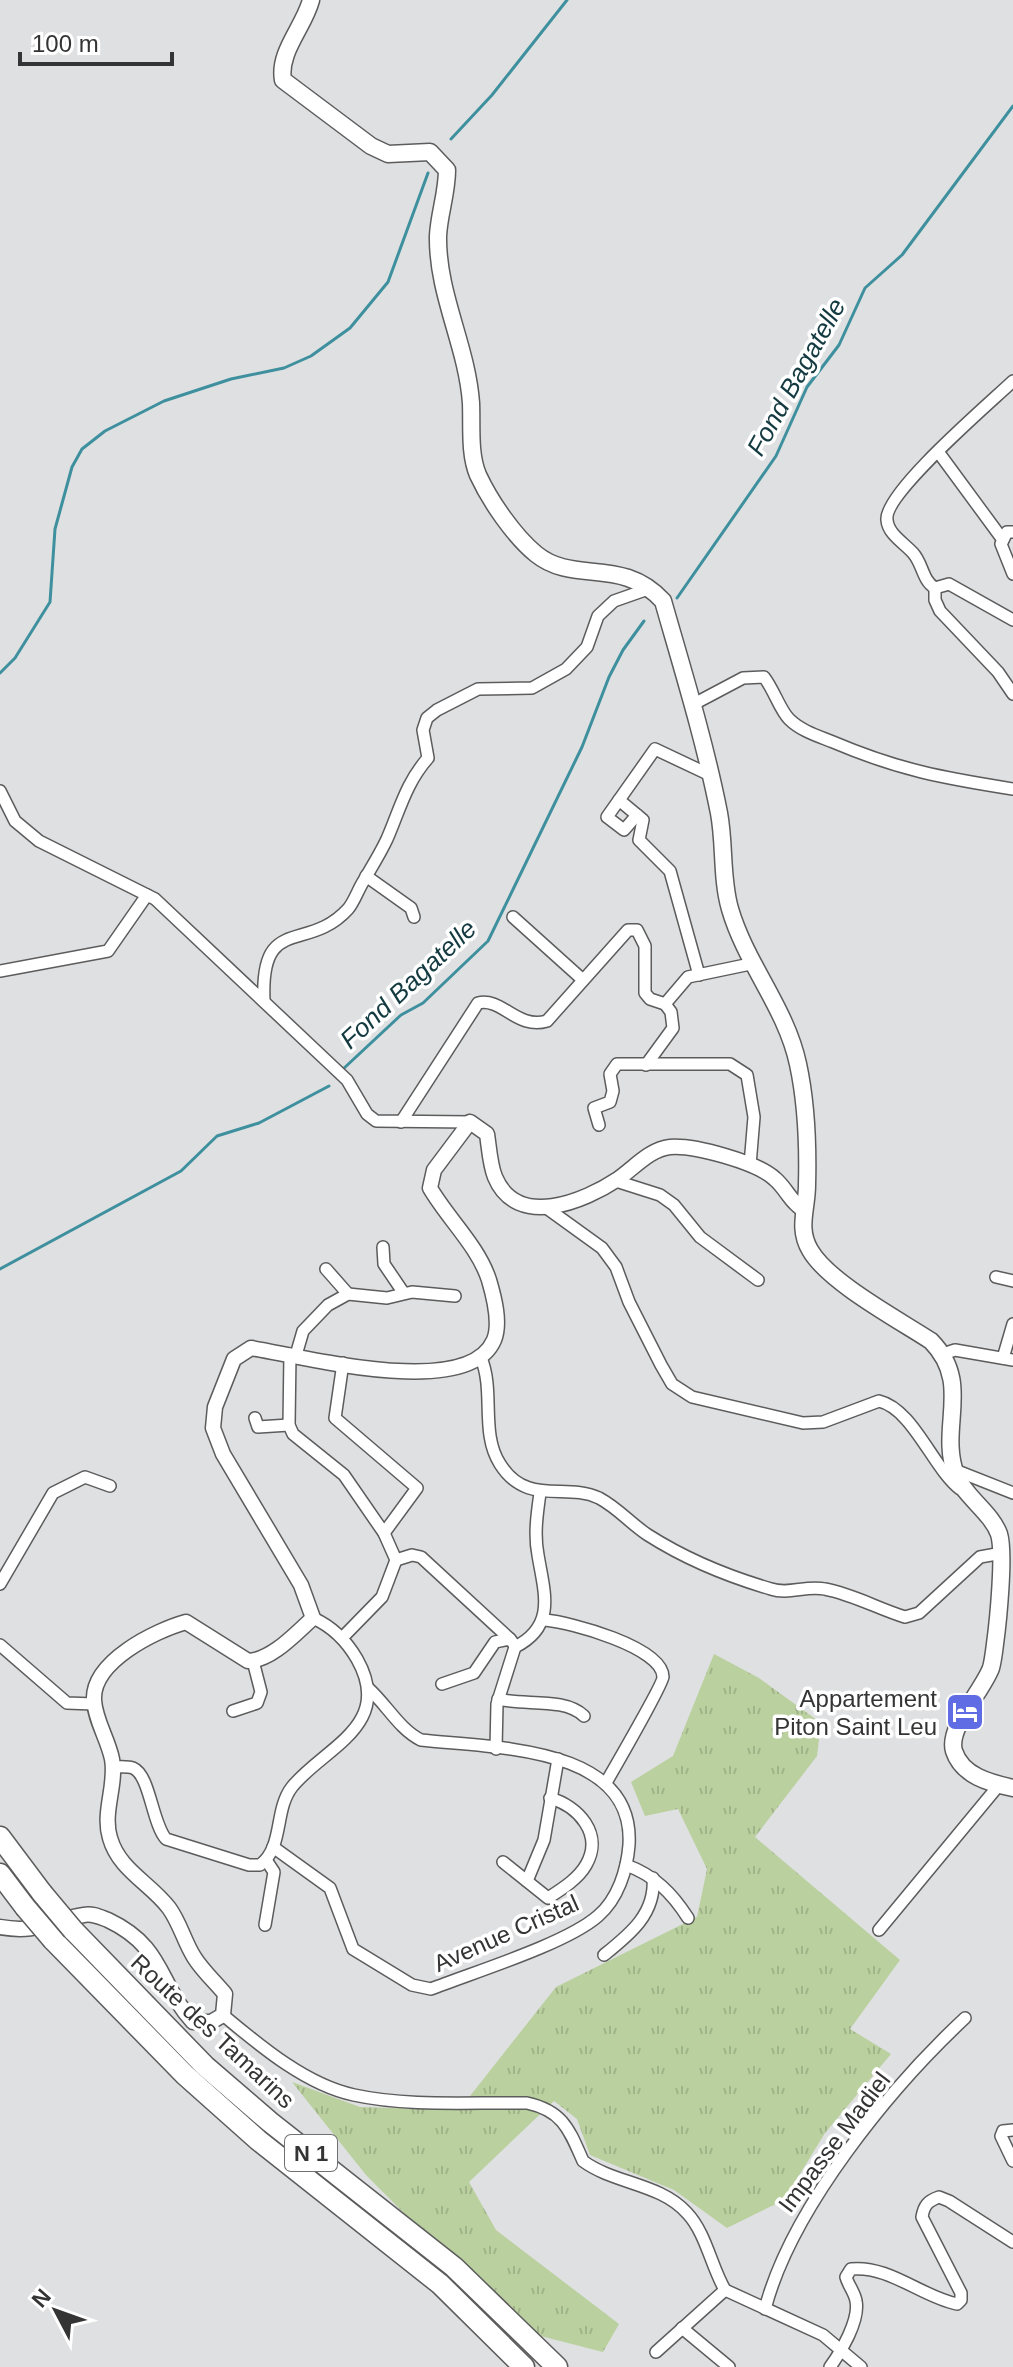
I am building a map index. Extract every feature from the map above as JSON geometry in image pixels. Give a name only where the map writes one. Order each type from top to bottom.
[{"type":"highway","name":"Route des Tamarins","points":[[0,1837],[42,1893],[205,2066],[270,2122],[454,2267],[557,2367]]},
{"type":"highway","name":"Route des Tamarins","points":[[0,1874],[53,1940],[185,2075],[258,2140],[440,2284],[524,2367]]},
{"type":"main road","points":[[311,0],[305,23],[285,55],[283,80],[371,146],[388,154],[430,152],[447,170],[438,235],[440,261],[468,372],[473,454],[487,491],[536,554],[553,564],[618,573],[651,588],[663,601],[710,775],[723,836],[729,906],[736,929],[786,1024],[799,1069],[808,1188],[804,1210],[806,1241],[823,1266],[931,1341],[943,1354],[953,1386],[951,1441],[955,1470],[972,1499],[999,1532],[1002,1553],[991,1668],[955,1733],[953,1747],[959,1762],[972,1773],[1006,1786]]},
{"type":"street","points":[[1013,381],[900,488],[886,517],[890,530],[914,554],[927,583],[935,588],[949,584],[1013,620]]},
{"type":"street","points":[[939,453],[1008,536],[1001,544],[1013,574]]},
{"type":"street","points":[[264,1001],[262,971],[270,950],[289,938],[320,928],[348,909],[387,839],[412,777],[428,758],[423,730],[427,718],[478,689],[532,688],[566,669],[587,647],[598,616],[614,601],[651,588]]},
{"type":"street","points":[[935,588],[935,600],[940,611],[998,672],[1013,694]]},
{"type":"street","points":[[692,705],[743,678],[764,677],[777,693],[787,717],[803,730],[919,774],[1013,789]]},
{"type":"street","points":[[637,815],[624,830],[607,817],[655,749],[710,775]]},
{"type":"street","points":[[0,791],[15,821],[39,841],[147,895],[347,1080],[367,1114],[376,1121],[470,1122],[487,1134],[495,1177],[504,1189],[517,1200],[548,1209],[602,1248],[609,1257],[672,1384],[692,1397],[716,1405],[803,1423],[823,1422],[879,1401],[886,1403],[915,1429],[948,1479],[972,1499]]},
{"type":"street","points":[[619,800],[643,820],[639,840],[670,871],[699,975]]},
{"type":"street","points":[[366,876],[411,908],[414,917]]},
{"type":"street","points":[[0,971],[108,951],[147,895]]},
{"type":"street","points":[[513,917],[583,980]]},
{"type":"street","points":[[401,1122],[478,1003],[484,1001],[522,1021],[537,1024],[555,1015],[628,930],[637,930],[645,946],[645,993],[650,999],[665,1004],[671,1012],[673,1028],[646,1065]]},
{"type":"street","points":[[665,1004],[688,977],[755,963]]},
{"type":"street","points":[[599,1125],[594,1108],[610,1102],[612,1068],[617,1064],[730,1064],[747,1075],[754,1117],[750,1165]]},
{"type":"street","points":[[470,1122],[434,1170],[430,1188],[488,1278],[497,1318],[494,1340],[481,1358],[426,1374],[251,1348],[234,1359],[215,1407],[213,1428],[223,1454],[301,1585],[313,1618],[342,1638],[361,1667],[368,1688],[387,1705],[408,1734],[421,1740],[558,1759],[607,1781],[635,1726],[659,1691],[663,1676],[659,1664],[636,1648],[569,1622],[545,1620]]},
{"type":"street","points":[[548,1209],[572,1202],[616,1181],[656,1151],[670,1147],[691,1148],[750,1165],[774,1177],[804,1210]]},
{"type":"street","points":[[616,1181],[660,1195],[674,1205],[700,1237],[758,1280]]},
{"type":"street","points":[[383,1247],[384,1264],[403,1292]]},
{"type":"street","points":[[326,1269],[348,1294]]},
{"type":"street","points":[[996,1277],[1013,1281]]},
{"type":"street","points":[[342,1638],[382,1597],[396,1560],[384,1533],[337,1468],[298,1439],[289,1425],[293,1355],[303,1331],[328,1305],[348,1294],[387,1298],[403,1292],[455,1296]]},
{"type":"street","points":[[943,1354],[955,1350],[1008,1359],[1013,1324]]},
{"type":"street","points":[[481,1358],[489,1377],[490,1441],[500,1465],[517,1481],[540,1493],[597,1496],[627,1515],[645,1534],[698,1561],[772,1590],[789,1592],[824,1588],[905,1617],[919,1613],[980,1557],[1002,1553]]},
{"type":"street","points":[[343,1363],[335,1418],[417,1488],[384,1533]]},
{"type":"street","points":[[255,1418],[258,1427],[289,1425]]},
{"type":"street","points":[[955,1470],[1013,1493]]},
{"type":"street","points":[[0,1584],[53,1493],[70,1481],[85,1477],[110,1486]]},
{"type":"street","points":[[442,1684],[474,1673],[491,1645],[526,1642],[545,1620],[548,1602],[536,1534],[540,1493]]},
{"type":"street","points":[[396,1560],[412,1555],[421,1557],[513,1643]]},
{"type":"street","points":[[223,2015],[225,1994],[194,1957],[166,1904],[129,1870],[110,1838],[107,1819],[113,1767],[94,1704],[94,1689],[101,1672],[115,1659],[186,1622],[237,1657],[253,1661],[286,1642],[313,1618]]},
{"type":"street","points":[[496,1749],[498,1699],[513,1643]]},
{"type":"street","points":[[0,1645],[67,1703],[94,1704]]},
{"type":"street","points":[[233,1711],[257,1703],[261,1692],[253,1661]]},
{"type":"street","points":[[113,1767],[133,1768],[143,1776],[158,1829],[166,1839],[249,1865],[266,1860],[273,1847],[283,1802],[293,1786],[340,1747],[363,1711],[368,1688]]},
{"type":"street","points":[[498,1699],[519,1705],[560,1705],[584,1716]]},
{"type":"street","points":[[527,1881],[544,1840],[558,1759]]},
{"type":"street","name":"Avenue Cristal","points":[[273,1847],[330,1888],[353,1949],[412,1985],[431,1989],[576,1930],[599,1915],[609,1903],[626,1865],[629,1817],[607,1781]]},
{"type":"street","points":[[879,1930],[1006,1786]]},
{"type":"street","points":[[503,1862],[548,1898],[578,1875],[588,1862],[590,1850],[586,1821],[572,1806],[550,1798]]},
{"type":"street","points":[[265,1925],[274,1872],[266,1860]]},
{"type":"street","points":[[626,1865],[653,1878],[676,1900],[688,1918]]},
{"type":"street","points":[[604,1955],[631,1933],[648,1911],[654,1893],[653,1878]]},
{"type":"street","points":[[0,1927],[30,1931],[72,1924],[87,1914],[98,1916],[120,1926],[143,1944],[163,1970],[182,2010],[193,2022],[211,2022],[223,2015]]},
{"type":"street","points":[[223,2015],[290,2065],[328,2087],[353,2095],[390,2100],[527,2103],[547,2107],[570,2131],[583,2161],[673,2201],[687,2212],[698,2228],[725,2290],[823,2335],[861,2367]]},
{"type":"street","name":"Impasse Madiel","points":[[765,2309],[791,2238],[834,2173],[885,2106],[965,2018]]},
{"type":"street","points":[[1013,2130],[1009,2128],[1001,2136],[1013,2161]]},
{"type":"street","points":[[830,2367],[842,2348],[856,2310],[856,2300],[846,2277],[851,2269],[909,2282],[947,2302],[957,2304],[961,2300],[961,2293],[922,2217],[924,2207],[930,2200],[939,2197],[949,2201],[1013,2242]]},
{"type":"street","points":[[656,2352],[725,2290]]},
{"type":"street","points":[[682,2328],[729,2367]]},
{"type":"green space","points":[[714,1654],[759,1678],[821,1723],[817,1756],[755,1837],[900,1960],[850,2029],[891,2054],[825,2133],[784,2200],[727,2228],[674,2190],[590,2155],[577,2119],[554,2101],[469,2182],[496,2230],[619,2324],[603,2352],[521,2331],[366,2175],[292,2082],[360,2107],[459,2110],[556,1987],[697,1917],[707,1869],[678,1809],[645,1816],[631,1782],[673,1756]]},
{"type":"waterway","points":[[451,139],[492,95],[567,0]]},
{"type":"waterway","name":"Fond Bagatelle","points":[[677,598],[776,456],[807,387],[839,345],[865,288],[902,255],[1013,106]]},
{"type":"waterway","points":[[0,673],[15,658],[50,602],[55,529],[72,467],[82,449],[105,431],[164,401],[231,379],[284,368],[311,356],[350,328],[388,282],[428,173]]},
{"type":"waterway","name":"Fond Bagatelle","points":[[342,1070],[401,1015],[423,1003],[488,941],[582,747],[609,677],[623,650],[644,621]]},
{"type":"waterway","name":"Fond Bagatelle","points":[[0,1269],[181,1171],[217,1136],[259,1123],[329,1086]]},
{"type":"place","name":"Appartement Piton Saint Leu","points":[[965,1712]]}]
